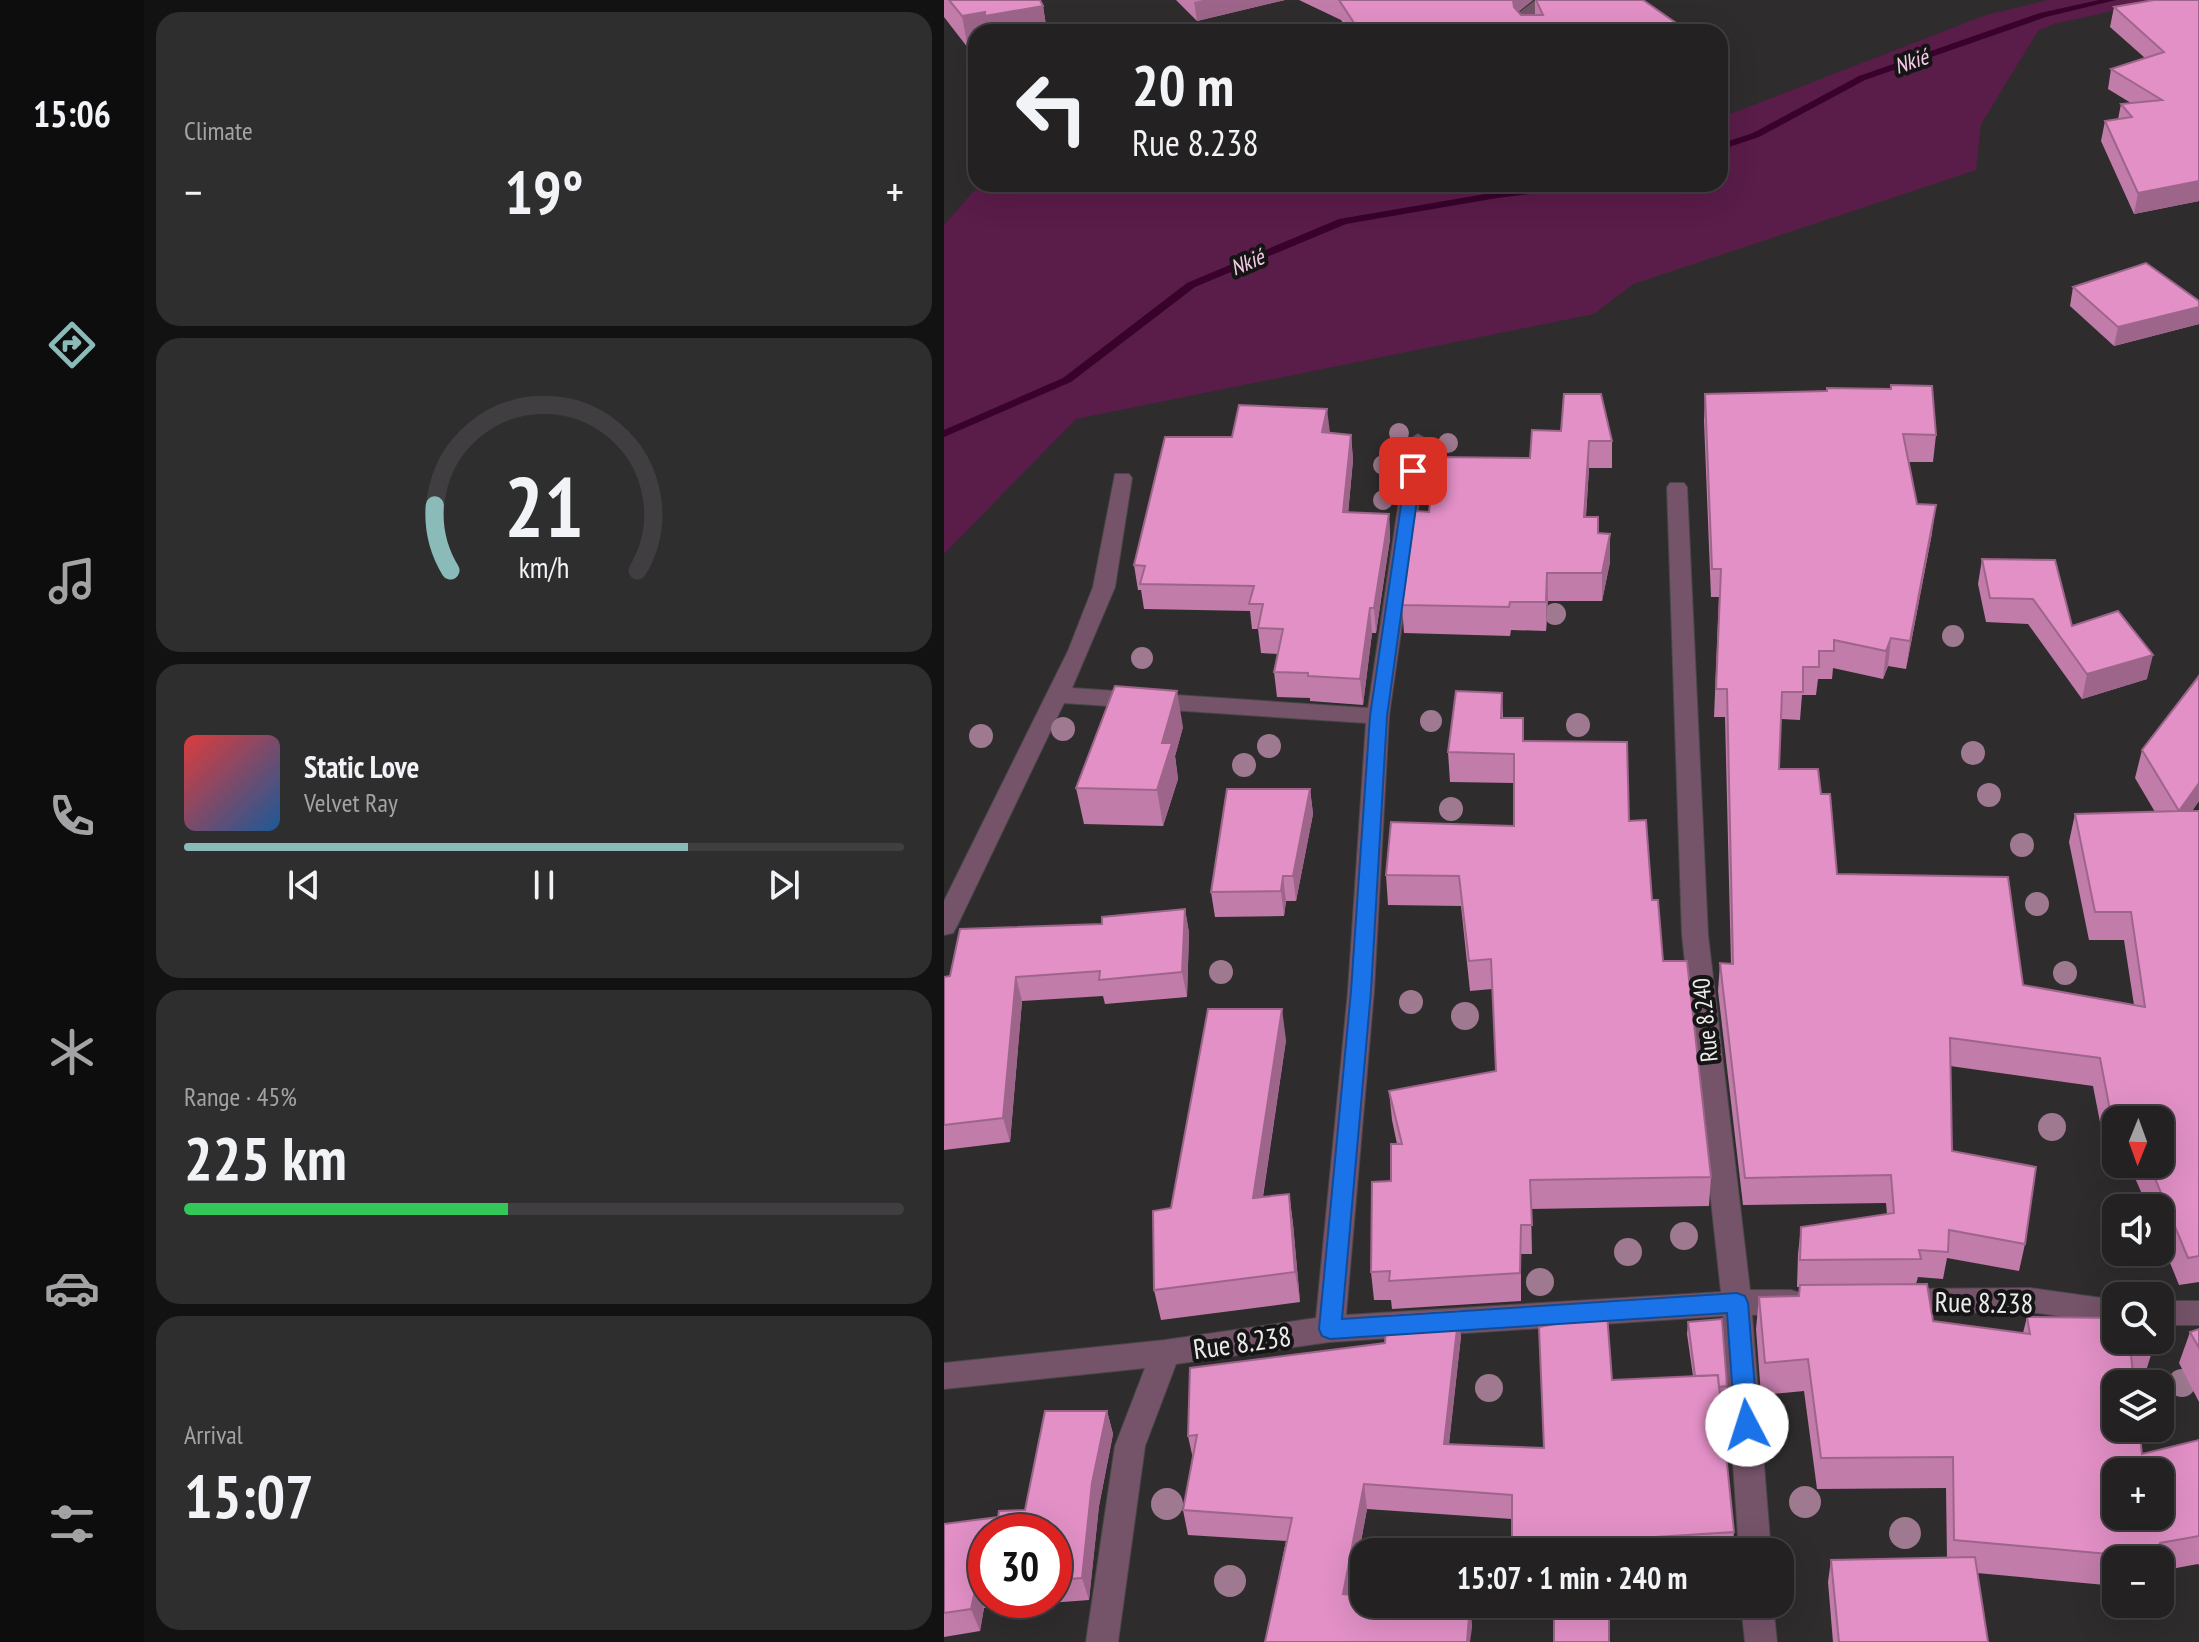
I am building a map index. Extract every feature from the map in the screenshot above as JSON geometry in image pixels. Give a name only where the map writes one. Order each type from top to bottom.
[{"type":"street","points":[[1525,24],[1524,15],[1536,5],[1552,0]]},
{"type":"street","points":[[1330,1329],[1361,991],[1378,716],[1418,440]]},
{"type":"street","points":[[944,926],[1079,651],[1104,587],[1122,478]]},
{"type":"street","name":"Rue 8.240","points":[[1677,487],[1695,935],[1737,1303],[1754,1538]]},
{"type":"street","points":[[1057,695],[1378,716]]},
{"type":"street","name":"Rue 8.238","points":[[1876,1301],[2030,1300],[2102,1310]]},
{"type":"street","name":"Rue 8.238","points":[[944,1376],[1165,1353],[1330,1329],[1737,1303],[1814,1302]]},
{"type":"street","points":[[2174,1313],[2199,1313]]},
{"type":"street","points":[[1102,1642],[1130,1446],[1165,1353]]},
{"type":"street","points":[[1758,1618],[1761,1642]]},
{"type":"shaded area","points":[[2048,0],[2162,0],[2054,24],[2038,31],[1981,124],[1976,170],[1633,284],[1594,314],[1076,419],[944,554],[944,225],[973,192],[1728,192],[1728,115],[1986,15]]},
{"type":"building","points":[[949,0],[1040,0],[1043,6],[985,16],[985,12],[962,16]]},
{"type":"building","points":[[1339,0],[1513,0],[1514,7],[1521,15],[1543,15],[1536,0],[1643,0],[1678,24],[1355,24]]},
{"type":"building","points":[[2154,0],[2199,0],[2199,181],[2138,193],[2105,121],[2132,117],[2121,104],[2162,100],[2111,69],[2164,52],[2114,7]]},
{"type":"building","points":[[2146,263],[2199,301],[2199,307],[2118,327],[2073,287]]},
{"type":"building","points":[[1891,385],[1932,386],[1936,435],[1903,434],[1917,504],[1936,505],[1910,641],[1891,638],[1886,651],[1834,640],[1834,651],[1819,651],[1819,667],[1803,667],[1803,692],[1782,692],[1779,769],[1818,769],[1821,794],[1830,794],[1837,874],[2008,877],[2023,985],[2145,1007],[2131,912],[2095,912],[2075,814],[2199,811],[2199,1256],[2188,1258],[2174,1224],[2174,1194],[2161,1194],[2155,1178],[2174,1178],[2174,1106],[2109,1106],[2100,1058],[1950,1038],[1952,1151],[2036,1167],[2025,1244],[1949,1230],[1948,1252],[1919,1250],[1921,1259],[1800,1260],[1801,1227],[1894,1213],[1891,1175],[1745,1178],[1720,963],[1733,964],[1727,689],[1716,689],[1721,569],[1712,569],[1705,394],[1827,391],[1827,388],[1891,389]]},
{"type":"building","points":[[1564,394],[1601,394],[1612,441],[1589,441],[1584,517],[1598,517],[1598,533],[1610,534],[1602,573],[1547,573],[1546,602],[1510,602],[1509,607],[1402,605],[1415,511],[1429,512],[1435,457],[1530,458],[1532,430],[1561,431]]},
{"type":"building","points":[[1239,405],[1327,409],[1322,432],[1351,435],[1343,512],[1389,514],[1374,608],[1370,608],[1360,679],[1274,672],[1283,629],[1258,628],[1263,604],[1249,604],[1254,586],[1140,584],[1145,566],[1134,565],[1165,437],[1232,437]]},
{"type":"building","points":[[1982,559],[2055,560],[2072,626],[2118,611],[2153,655],[2087,674],[2033,599],[1990,598]]},
{"type":"building","points":[[2199,676],[2199,783],[2179,811],[2142,750]]},
{"type":"building","points":[[1115,686],[1177,691],[1162,743],[1172,743],[1157,790],[1076,788]]},
{"type":"building","points":[[1456,691],[1502,693],[1501,718],[1523,718],[1523,741],[1627,742],[1629,821],[1646,820],[1652,900],[1658,900],[1663,961],[1687,961],[1711,1177],[1530,1180],[1532,1225],[1521,1225],[1520,1273],[1389,1281],[1390,1271],[1371,1272],[1372,1182],[1391,1181],[1391,1144],[1402,1144],[1389,1091],[1496,1071],[1491,959],[1469,961],[1459,876],[1386,875],[1391,822],[1514,826],[1514,754],[1448,752]]},
{"type":"building","points":[[1227,789],[1310,789],[1293,876],[1283,876],[1281,891],[1211,892]]},
{"type":"building","points":[[1185,909],[1182,972],[1099,980],[1100,971],[1016,977],[1003,1118],[944,1125],[944,977],[950,976],[960,929],[1102,924],[1102,917]]},
{"type":"building","points":[[1208,1009],[1282,1009],[1253,1198],[1289,1194],[1295,1272],[1154,1290],[1153,1211],[1171,1208]]},
{"type":"building","points":[[1927,1284],[1933,1321],[2030,1334],[2027,1317],[2102,1318],[2102,1354],[2151,1355],[2131,1355],[2133,1370],[2102,1370],[2102,1442],[2141,1442],[2142,1454],[2199,1440],[2199,1536],[2160,1543],[2158,1546],[2102,1546],[2102,1553],[1954,1540],[1953,1457],[1821,1458],[1808,1359],[1765,1363],[1759,1297],[1799,1296],[1800,1285]]},
{"type":"building","points":[[1459,1311],[1444,1444],[1544,1448],[1539,1327],[1607,1314],[1612,1380],[1718,1375],[1734,1532],[1640,1538],[1512,1538],[1512,1495],[1364,1484],[1354,1538],[1350,1538],[1343,1594],[1350,1595],[1350,1618],[1469,1618],[1467,1642],[1265,1642],[1292,1518],[1183,1510],[1197,1435],[1188,1436],[1190,1368],[1385,1343],[1387,1316]]},
{"type":"building","points":[[1722,1319],[1727,1386],[1719,1387],[1718,1375],[1695,1376],[1688,1322]]},
{"type":"building","points":[[2199,1329],[2199,1348],[2190,1332]]},
{"type":"building","points":[[1045,1411],[1107,1411],[1092,1483],[1082,1578],[1072,1579],[1072,1514],[998,1514],[999,1511],[1025,1510]]},
{"type":"building","points":[[968,1521],[968,1609],[944,1613],[944,1524]]},
{"type":"building","points":[[1975,1557],[1988,1642],[1839,1642],[1831,1560]]},
{"type":"building","points":[[1554,1618],[1609,1618],[1609,1642],[1554,1642]]},
{"type":"waterway","name":"Nkié","points":[[1728,144],[1756,135],[1862,78],[2043,15],[2111,0]]},
{"type":"waterway","name":"Nkié","points":[[944,434],[1067,380],[1191,285],[1343,221],[1521,192]]},
{"type":"route","points":[[1413,471],[1378,716],[1361,991],[1330,1329],[1737,1303],[1747,1425]]}]
